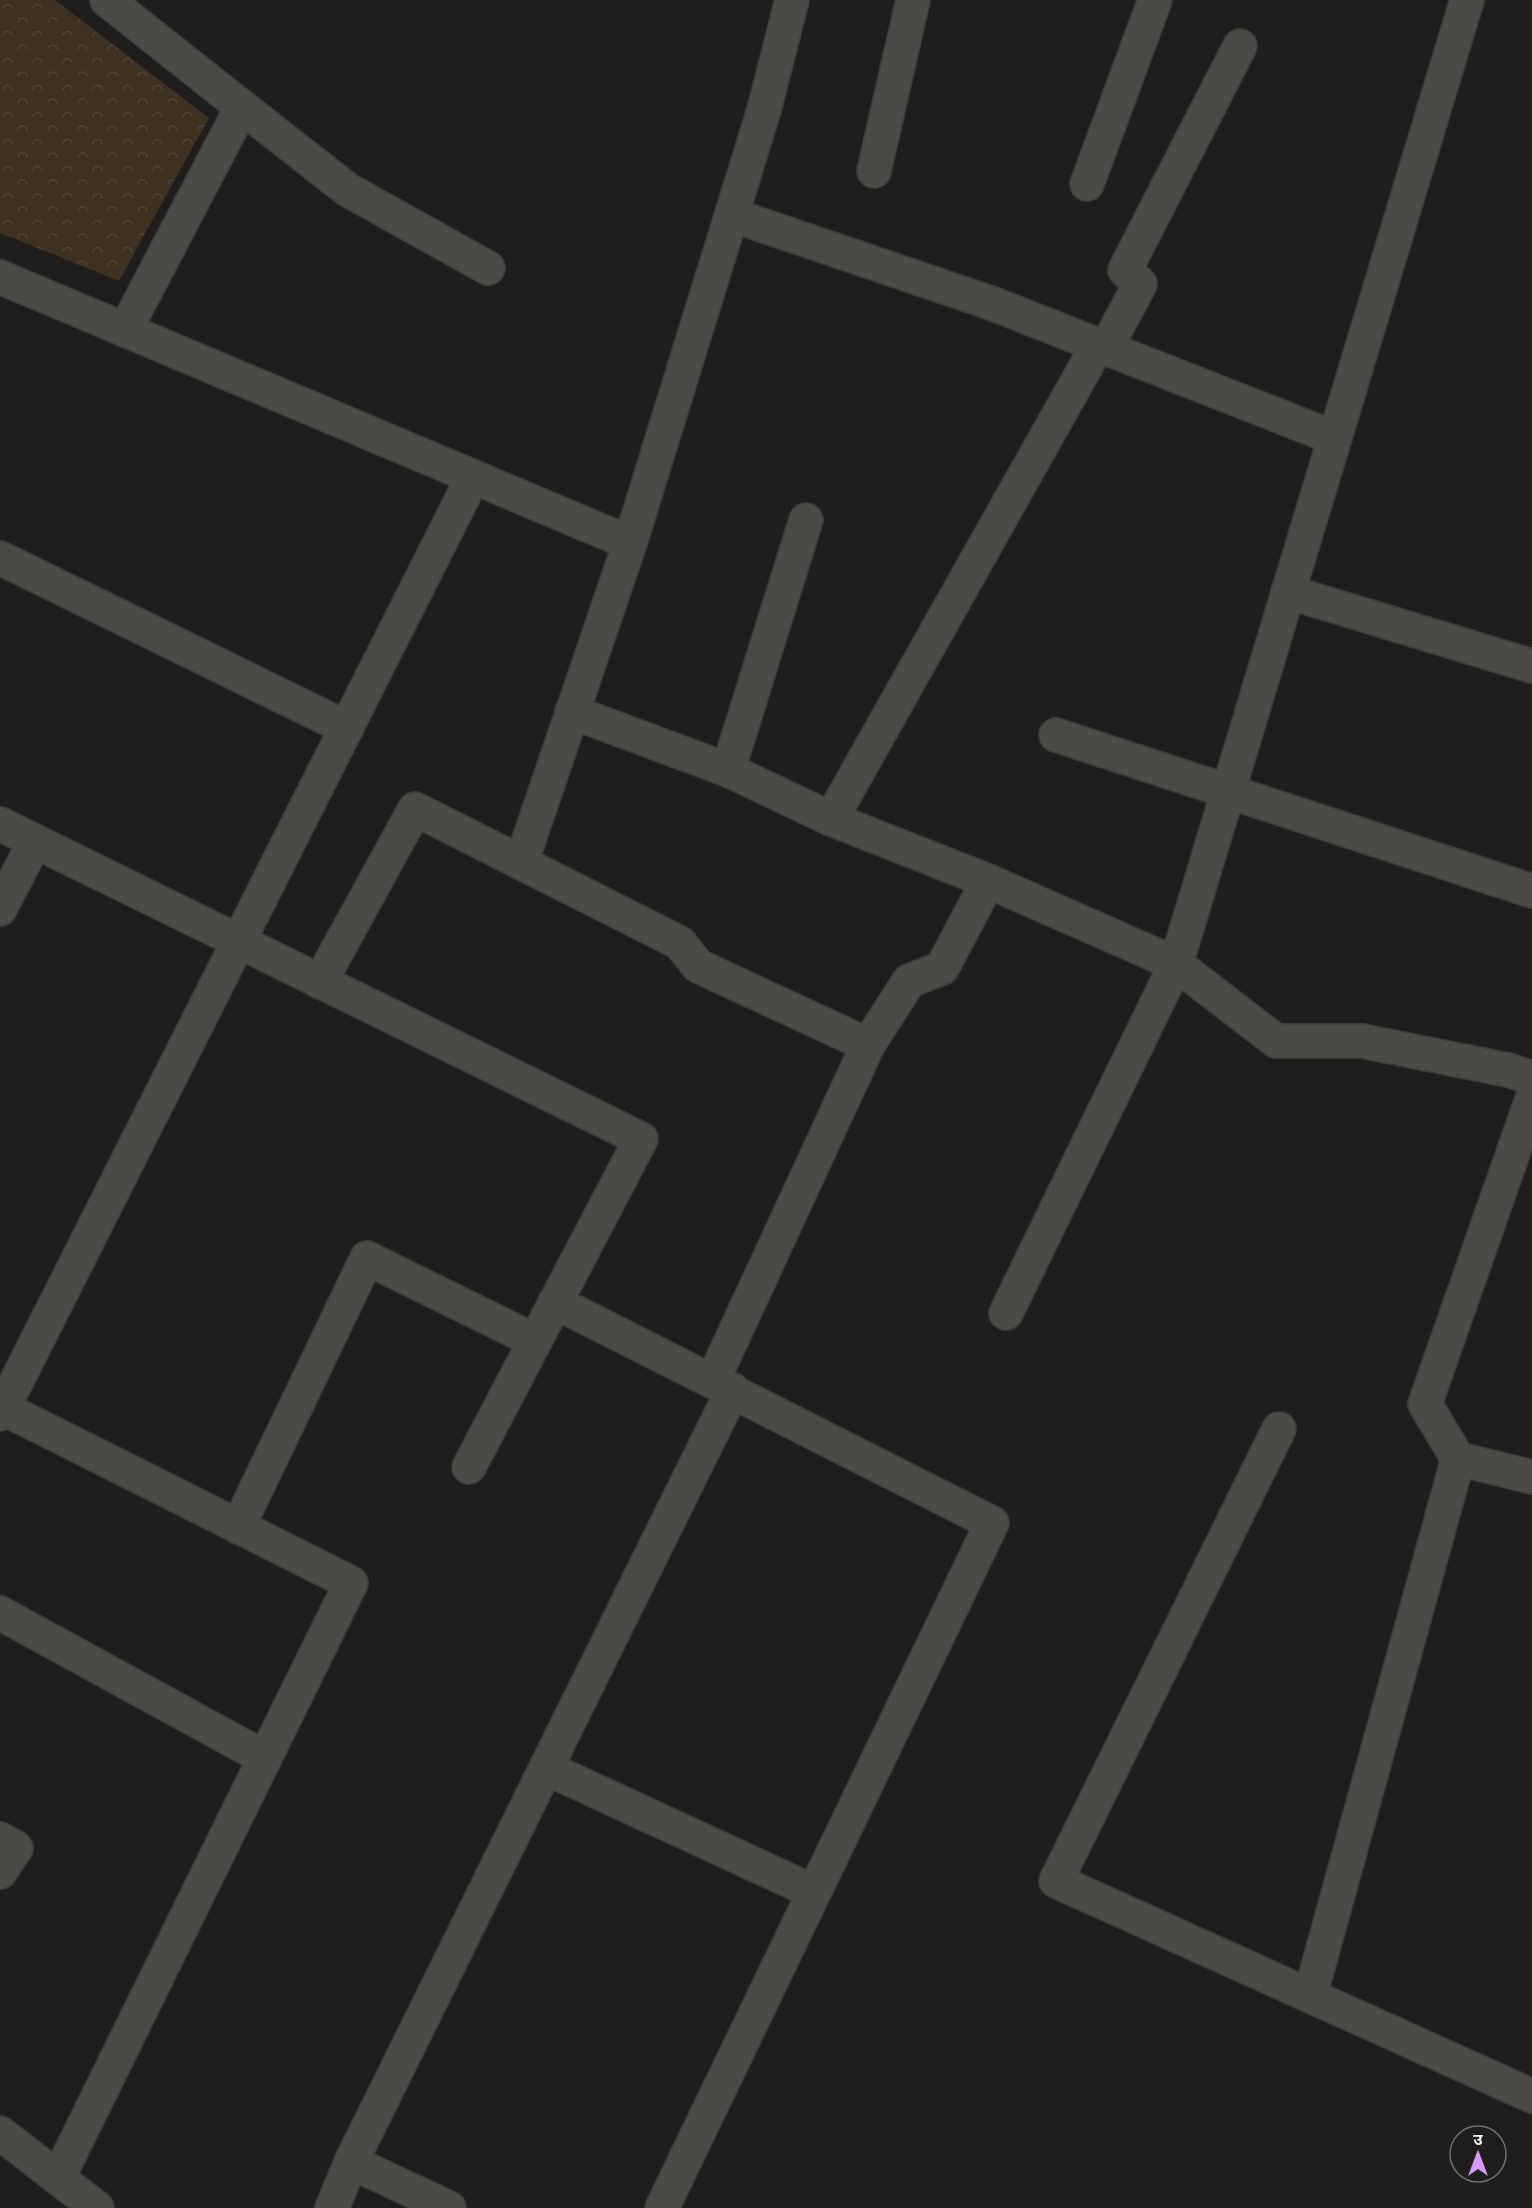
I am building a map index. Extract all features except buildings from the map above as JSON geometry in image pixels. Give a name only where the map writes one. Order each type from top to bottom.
[{"type":"street","points":[[107,0],[348,190],[488,268]]},
{"type":"street","points":[[521,862],[630,543],[764,110],[792,0]]},
{"type":"street","points":[[874,171],[913,0]]},
{"type":"street","points":[[1087,184],[1155,0]]},
{"type":"street","points":[[1006,1313],[1176,964],[1467,0]]},
{"type":"street","points":[[831,819],[1140,284],[1125,270],[1240,46]]},
{"type":"street","points":[[125,330],[242,107]]},
{"type":"street","points":[[732,215],[991,303],[1335,438]]},
{"type":"street","points":[[0,277],[630,543]]},
{"type":"street","points":[[58,2178],[351,1583],[2,1411],[11,1367],[239,941],[473,477]]},
{"type":"street","points":[[728,770],[806,520]]},
{"type":"street","points":[[0,558],[347,728]]},
{"type":"street","points":[[1288,592],[1530,659]]},
{"type":"street","points":[[573,712],[728,770],[831,819],[988,881],[1176,964],[1275,1041],[1362,1041],[1508,1070],[1532,1078]]},
{"type":"street","points":[[1056,735],[1532,891]]},
{"type":"street","points":[[320,982],[415,809],[680,943],[698,966],[868,1045]]},
{"type":"street","points":[[0,824],[641,1139],[469,1467]]},
{"type":"street","points":[[0,909],[35,841]]},
{"type":"street","points":[[332,2208],[351,2162],[546,1768],[723,1385],[868,1045],[909,981],[942,968],[988,881]]},
{"type":"street","points":[[1532,1099],[1425,1404],[1458,1459],[1532,1477]]},
{"type":"street","points":[[238,1527],[367,1258],[535,1341]]},
{"type":"street","points":[[555,1302],[992,1523],[662,2208]]},
{"type":"street","points":[[1279,1430],[1056,1881],[1532,2096]]},
{"type":"street","points":[[1310,1996],[1458,1459]]},
{"type":"street","points":[[0,1613],[265,1758]]},
{"type":"street","points":[[546,1768],[814,1892]]},
{"type":"street","points":[[0,1839],[16,1848],[0,1872]]},
{"type":"street","points":[[0,2133],[97,2208]]},
{"type":"street","points":[[351,2162],[449,2208]]},
{"type":"green space","points":[[0,0],[55,0],[209,118],[119,281],[0,233]]}]
